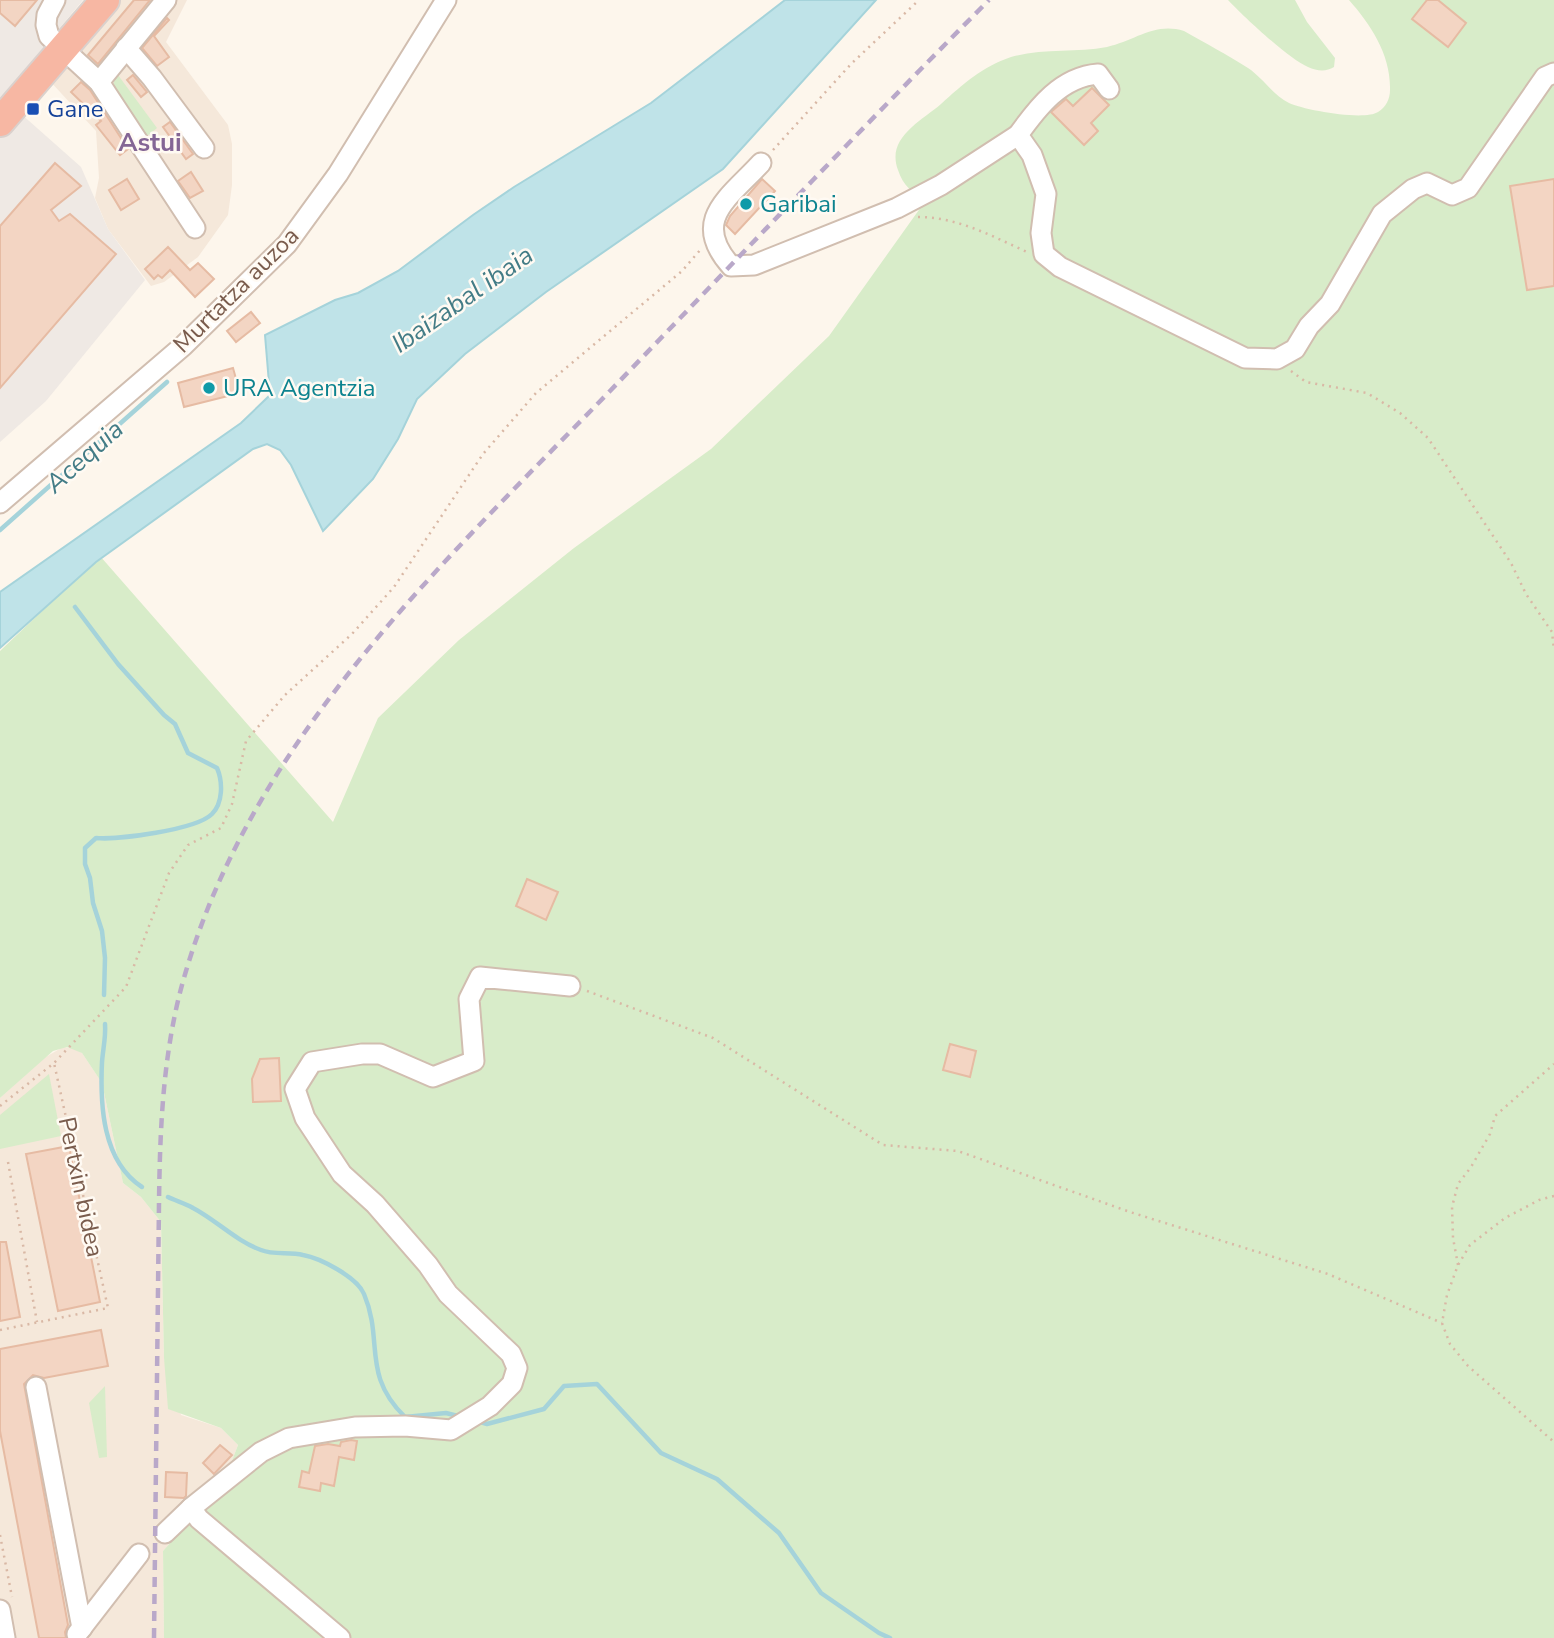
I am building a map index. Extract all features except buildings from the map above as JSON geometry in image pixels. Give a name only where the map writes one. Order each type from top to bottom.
[{"type":"highway","points":[[0,122],[105,0]]},
{"type":"street","points":[[55,0],[47,15],[46,25],[50,36],[99,82],[195,228]]},
{"type":"street","points":[[99,82],[166,0]]},
{"type":"street","name":"Murtatza auzoa","points":[[0,503],[183,346],[287,244],[338,174],[446,0]]},
{"type":"street","points":[[126,48],[204,148]]},
{"type":"street","points":[[1018,135],[1032,155],[1046,194],[1041,233],[1044,254],[1052,261],[1245,358],[1277,359],[1295,349],[1309,326],[1330,304],[1382,214],[1413,189],[1427,183],[1452,195],[1468,188],[1545,77],[1554,73]]},
{"type":"street","points":[[761,163],[719,209],[713,223],[712,236],[719,252],[731,266],[754,265],[897,208],[942,185],[1018,135],[1047,98],[1066,83],[1084,75],[1098,74],[1109,89]]},
{"type":"street","points":[[164,1533],[261,1452],[289,1438],[355,1427],[405,1426],[451,1430],[491,1406],[512,1384],[517,1368],[512,1354],[448,1294],[428,1265],[393,1224],[342,1174],[304,1118],[295,1089],[312,1062],[350,1056],[380,1054],[433,1077],[474,1061],[469,999],[480,976],[570,986]]},
{"type":"street","points":[[36,1387],[78,1633]]},
{"type":"street","points":[[191,1508],[199,1519],[340,1638]]},
{"type":"street","points":[[78,1633],[139,1554]]},
{"type":"street","points":[[5,1638],[6,1604]]},
{"type":"path","points":[[761,163],[851,64],[919,0]]},
{"type":"path","points":[[908,216],[942,218],[984,232],[1029,253]]},
{"type":"path","points":[[0,1106],[54,1063],[125,987],[169,873],[188,845],[221,828],[232,804],[246,741],[285,695],[352,634],[394,587],[483,454],[536,393],[682,271],[712,236]]},
{"type":"path","points":[[1282,356],[1288,369],[1306,382],[1367,393],[1400,413],[1428,439],[1511,563],[1526,594],[1552,632],[1554,650]]},
{"type":"path","points":[[570,986],[713,1038],[883,1145],[958,1151],[1130,1212],[1328,1274],[1442,1322]]},
{"type":"path","name":"Pertxin bidea","points":[[0,1330],[108,1308],[54,1063]]},
{"type":"path","points":[[1458,1265],[1453,1238],[1452,1207],[1458,1184],[1490,1134],[1495,1116],[1554,1064]]},
{"type":"path","points":[[8,1162],[37,1322]]},
{"type":"path","points":[[1554,1196],[1539,1200],[1505,1218],[1470,1245],[1458,1265],[1447,1295],[1442,1322],[1450,1344],[1468,1366],[1554,1442]]},
{"type":"path","points":[[0,1535],[6,1604]]},
{"type":"shaded area","points":[[0,0],[83,0],[2,97],[81,167],[108,229],[145,280],[46,401],[0,442]]},
{"type":"shaded area","points":[[119,0],[187,0],[166,42],[228,125],[232,144],[232,185],[228,215],[198,257],[164,282],[151,286],[108,229],[95,198],[99,178],[96,131],[49,80]]},
{"type":"shaded area","points":[[63,1047],[82,1053],[102,1083],[123,1183],[141,1197],[161,1222],[164,1358],[181,1415],[221,1428],[238,1445],[223,1484],[163,1551],[164,1638],[0,1638],[0,1098],[44,1058]]},
{"type":"green space","points":[[1228,0],[1295,0],[1307,22],[1335,58],[1334,67],[1318,70],[1300,63],[1267,37]]},
{"type":"green space","points":[[1349,0],[1554,0],[1554,1638],[164,1638],[163,1551],[223,1484],[238,1445],[221,1428],[168,1409],[161,1222],[141,1197],[123,1183],[102,1083],[82,1053],[67,1047],[53,1051],[0,1098],[0,651],[100,556],[333,822],[378,718],[459,640],[574,548],[711,449],[829,336],[926,200],[909,188],[900,176],[896,159],[901,140],[915,124],[965,83],[1011,57],[1035,52],[1107,47],[1154,31],[1173,29],[1184,31],[1248,68],[1289,103],[1334,114],[1371,114],[1381,110],[1388,100],[1390,90],[1387,65],[1372,30]]},
{"type":"green space","points":[[118,75],[157,128],[147,136],[113,92],[114,81]]},
{"type":"green space","points":[[49,1074],[61,1136],[0,1149],[0,1115]]},
{"type":"green space","points":[[105,1386],[107,1457],[99,1458],[89,1403]]},
{"type":"water","name":"Ibaizabal ibaia","points":[[785,0],[876,0],[723,169],[546,292],[465,354],[417,399],[398,439],[373,479],[323,531],[291,465],[280,450],[267,444],[253,449],[96,562],[0,648],[0,592],[241,423],[270,395],[265,335],[335,300],[358,293],[398,271],[514,187],[651,103]]},
{"type":"waterway","name":"Acequia","points":[[0,530],[167,382]]},
{"type":"waterway","points":[[75,607],[118,664],[175,724],[188,753],[217,768],[221,786],[216,809],[203,820],[156,833],[96,838],[85,848],[85,864],[102,931],[105,958],[104,995]]},
{"type":"waterway","points":[[105,1024],[102,1096],[106,1131],[119,1162],[129,1176],[142,1187]]},
{"type":"waterway","points":[[168,1197],[202,1213],[261,1250],[310,1257],[346,1275],[364,1294],[373,1327],[378,1372],[391,1401],[405,1417],[446,1413],[462,1417]]},
{"type":"waterway","points":[[477,1421],[487,1424],[544,1409],[564,1386],[597,1384],[661,1453],[717,1479],[779,1533],[821,1593],[890,1638]]},
{"type":"railway","points":[[154,1638],[160,1174],[168,1057],[186,971],[218,885],[258,805],[307,729],[362,657],[421,587],[989,0]]},
{"type":"place","name":"Gane","points":[[33,109]]},
{"type":"place","name":"Garibai","points":[[746,204]]},
{"type":"place","name":"URA Agentzia","points":[[209,388]]},
{"type":"district","name":"Astui","points":[[150,142]]}]
